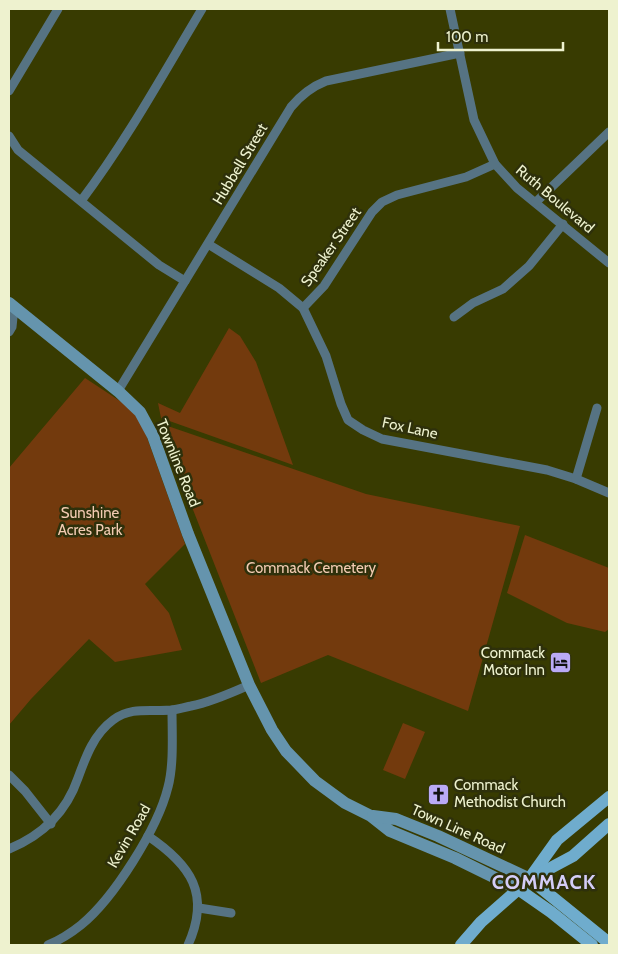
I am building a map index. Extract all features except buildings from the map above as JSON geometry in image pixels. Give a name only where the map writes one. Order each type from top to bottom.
[{"type":"main road","name":"Townline Road","points":[[10,306],[118,391],[140,412],[153,436],[189,536],[249,685]]},
{"type":"main road","name":"Town Line Road","points":[[249,685],[272,730],[297,764],[315,781],[346,803],[371,816],[390,831],[455,858],[518,889]]},
{"type":"main road","points":[[530,879],[557,840],[609,797]]},
{"type":"main road","name":"Town Line Road","points":[[371,816],[396,819],[438,836],[530,879]]},
{"type":"main road","points":[[461,945],[481,922],[530,879],[573,856],[609,824]]},
{"type":"main road","points":[[530,879],[609,943]]},
{"type":"main road","points":[[518,889],[551,912],[592,945]]},
{"type":"street","points":[[81,201],[128,134],[202,9]]},
{"type":"street","name":"Ruth Boulevard","points":[[450,9],[474,120],[495,164],[517,188],[609,262]]},
{"type":"street","points":[[9,91],[55,10]]},
{"type":"street","name":"Hubbell Street","points":[[118,391],[291,107],[302,95],[314,86],[326,81],[460,53]]},
{"type":"street","points":[[536,202],[609,132]]},
{"type":"street","points":[[9,136],[18,150],[159,265],[185,281]]},
{"type":"street","name":"Speaker Street","points":[[303,308],[324,286],[372,212],[382,202],[397,195],[466,177],[495,164]]},
{"type":"street","points":[[454,317],[472,303],[503,289],[529,266],[563,224]]},
{"type":"street","name":"Fox Lane","points":[[208,244],[278,288],[303,308],[326,356],[348,420],[363,430],[382,438],[504,460],[547,470],[576,479],[609,493]]},
{"type":"street","points":[[9,332],[12,327],[10,306]]},
{"type":"street","points":[[576,479],[597,408]]},
{"type":"street","points":[[9,849],[36,836],[50,824],[64,807],[78,779],[91,745],[102,728],[115,718],[141,710],[172,710],[194,706],[249,685]]},
{"type":"street","name":"Kevin Road","points":[[48,945],[82,925],[96,910],[118,882],[148,836],[162,810],[169,784],[172,710]]},
{"type":"street","points":[[9,775],[50,824]]},
{"type":"street","points":[[148,836],[178,858],[189,873],[196,890],[199,908],[194,933],[188,945]]},
{"type":"street","points":[[199,908],[231,913]]},
{"type":"green space","points":[[229,328],[240,336],[256,362],[293,465],[161,418],[158,403],[180,413]]},
{"type":"green space","name":"Sunshine Acres Park","points":[[85,378],[123,403],[136,416],[145,432],[185,544],[145,584],[169,613],[182,650],[115,662],[89,639],[31,699],[9,725],[9,468]]},
{"type":"green space","name":"Commack Cemetery","points":[[159,423],[366,494],[520,526],[468,711],[328,655],[261,683]]},
{"type":"green space","points":[[525,535],[609,568],[609,629],[605,632],[567,623],[507,593]]},
{"type":"green space","points":[[403,723],[425,732],[405,779],[383,770]]},
{"type":"place","name":"Commack Motor Inn","points":[[561,662]]},
{"type":"place","name":"Commack Methodist Church","points":[[438,794]]},
{"type":"district","name":"COMMACK","points":[[544,882]]}]
